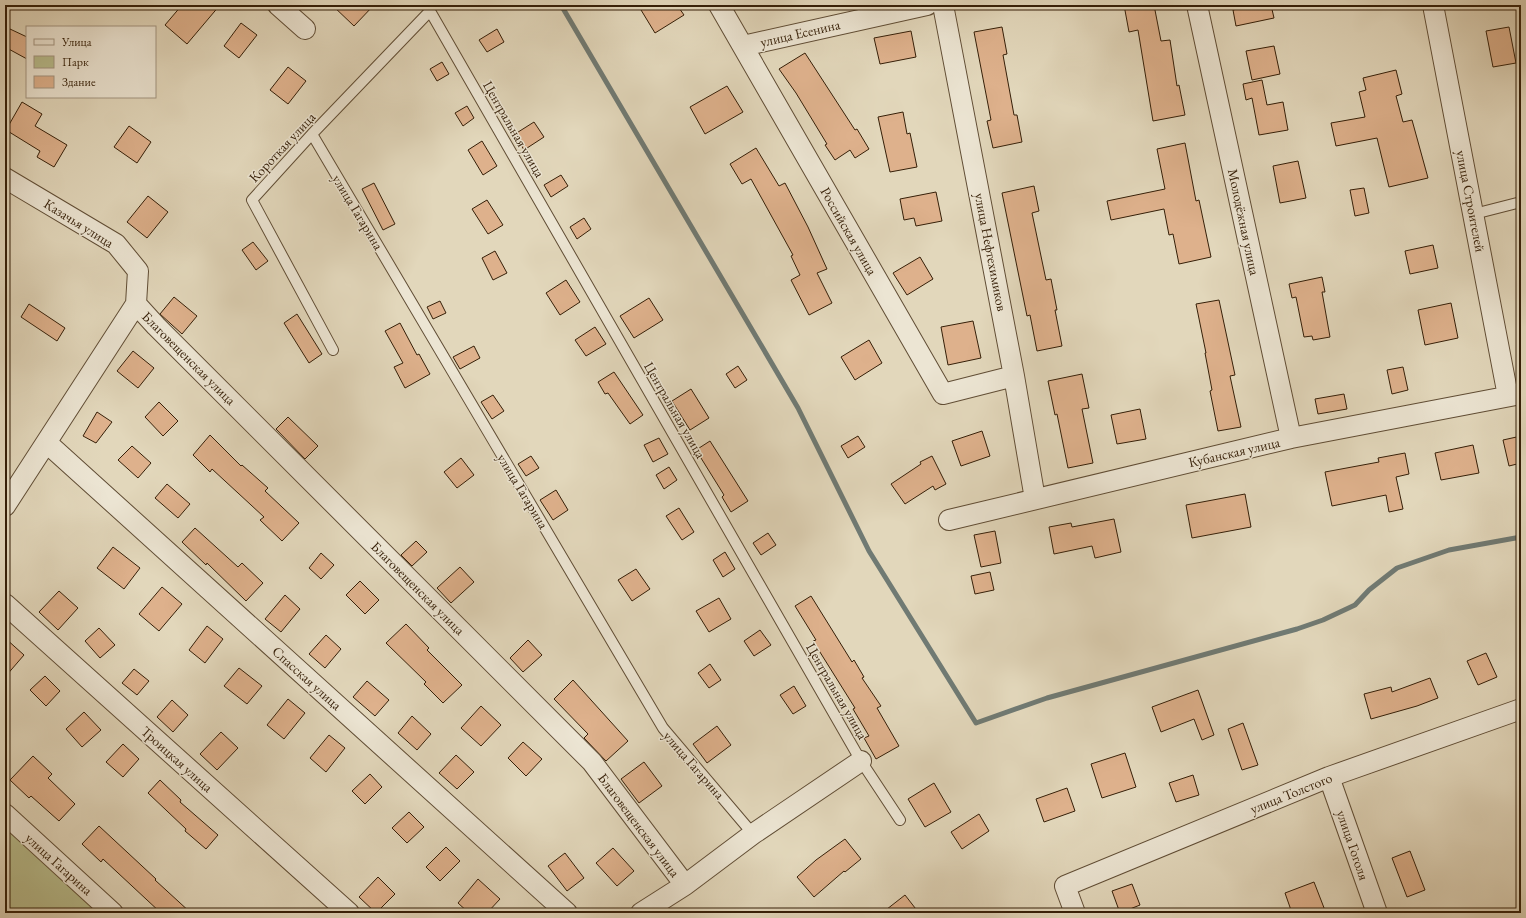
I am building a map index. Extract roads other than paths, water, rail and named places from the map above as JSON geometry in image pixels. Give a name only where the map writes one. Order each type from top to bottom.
[{"type":"street","points":[[278,5],[305,29]]},
{"type":"street","name":"Российская улица","points":[[719,5],[943,394],[1014,376]]},
{"type":"street","name":"улица Есенина","points":[[743,46],[927,5]]},
{"type":"street","name":"улица Нефтехимиков","points":[[943,5],[1014,376],[1035,499]]},
{"type":"street","name":"Молодёжная улица","points":[[1197,5],[1291,438]]},
{"type":"street","name":"улица Строителей","points":[[1433,5],[1474,214],[1515,395]]},
{"type":"street","name":"Казачья улица","points":[[5,178],[116,244],[138,271],[136,304]]},
{"type":"street","points":[[5,506],[136,304]]},
{"type":"street","name":"Благовещенская улица","points":[[136,304],[156,326],[592,762],[684,885]]},
{"type":"street","name":"Кубанская улица","points":[[949,520],[1291,438],[1515,395]]},
{"type":"street","name":"Спасская улица","points":[[46,443],[567,913]]},
{"type":"street","name":"Троицкая улица","points":[[5,604],[349,913]]},
{"type":"street","name":"улица Толстого","points":[[1074,913],[1065,886],[1329,777],[1521,710]]},
{"type":"street","points":[[641,913],[684,885],[753,834],[861,761]]},
{"type":"street","name":"улица Гоголя","points":[[1329,777],[1377,913]]},
{"type":"street","name":"улица Гагарина","points":[[5,814],[113,913]]},
{"type":"lane","name":"Короткая улица","points":[[333,350],[252,200],[429,8]]},
{"type":"lane","name":"Центральная улица","points":[[429,8],[861,761],[900,820]]},
{"type":"lane","name":"улица Гагарина","points":[[312,134],[662,728],[753,834]]},
{"type":"lane","points":[[1474,214],[1521,202]]},
{"type":"waterway","points":[[561,5],[798,408],[869,551],[976,723],[1047,698],[1297,629],[1323,620],[1355,605],[1369,590],[1397,568],[1449,550],[1521,537]]}]
